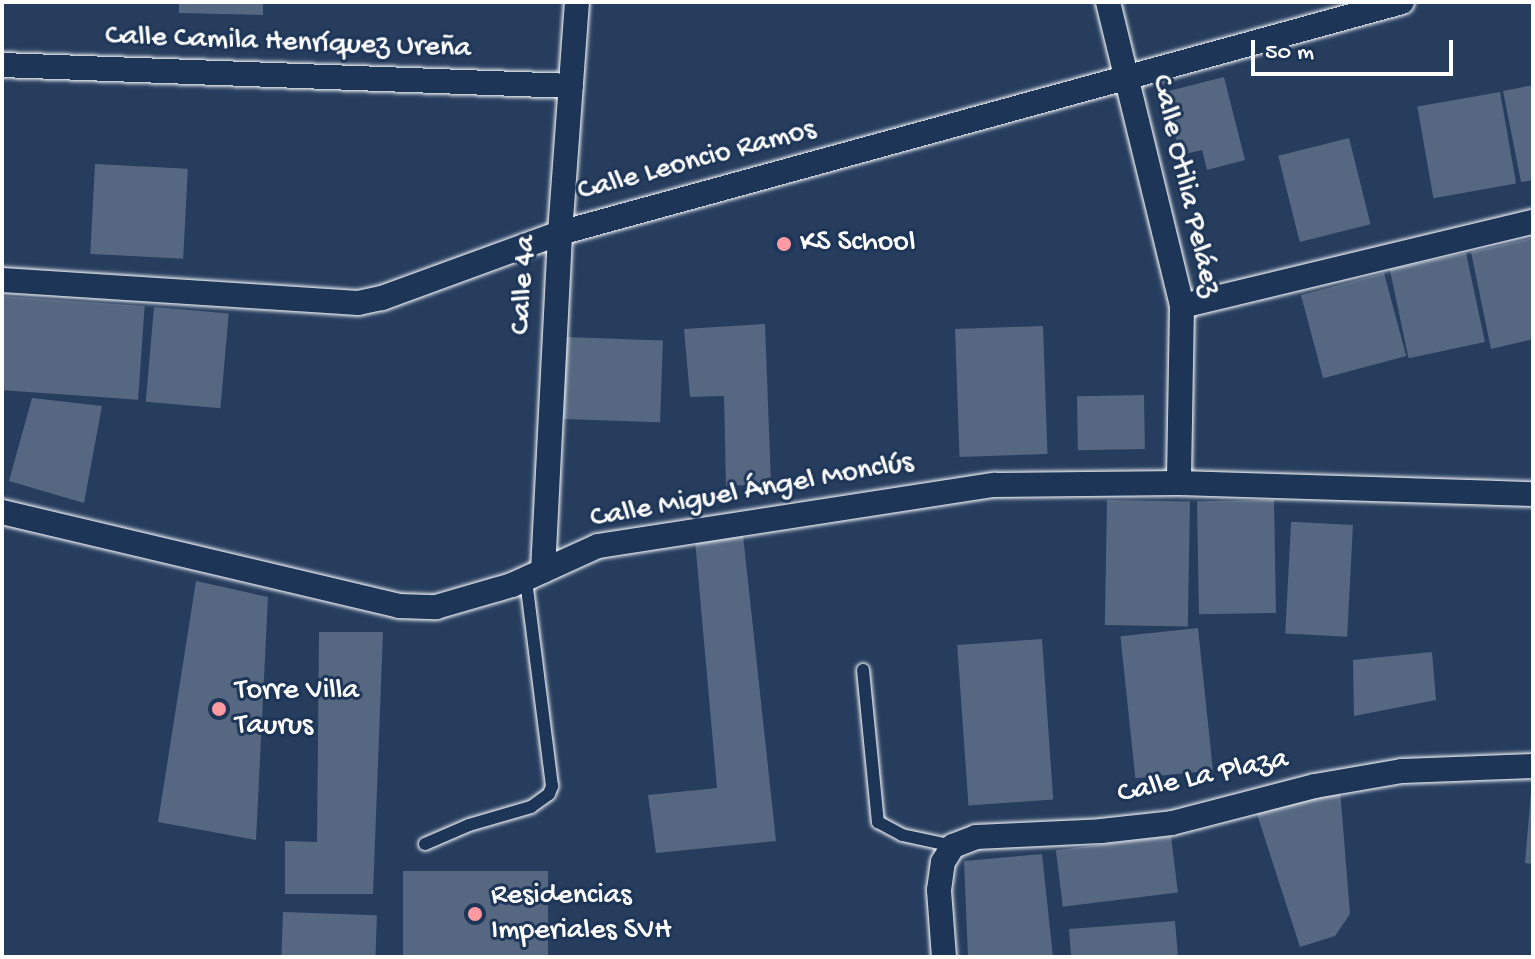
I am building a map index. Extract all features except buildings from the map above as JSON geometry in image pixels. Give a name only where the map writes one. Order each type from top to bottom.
[{"type":"street","name":"Calle 4a","points":[[535,575],[577,2]]},
{"type":"street","name":"Calle Otilia Peláez","points":[[1108,2],[1182,306],[1179,483]]},
{"type":"street","name":"Calle Leoncio Ramos","points":[[2,280],[358,303],[382,298],[560,233],[1402,2]]},
{"type":"street","name":"Calle Camila Henríquez Ureña","points":[[2,65],[571,86]]},
{"type":"street","points":[[1182,306],[1533,222]]},
{"type":"street","name":"Calle Miguel Ángel Monclús","points":[[2,512],[399,606],[436,607],[466,601],[535,575],[598,546],[994,485],[1179,483],[1533,494]]},
{"type":"street","name":"Calle La Plaza","points":[[953,846],[976,837],[1101,831],[1172,823],[1315,786],[1402,771],[1533,766]]},
{"type":"street","points":[[944,957],[939,890],[943,862],[953,846]]},
{"type":"lane","points":[[425,844],[469,825],[531,807],[549,794],[552,786],[535,575]]},
{"type":"lane","points":[[863,670],[878,822],[902,835],[953,846]]},
{"type":"place","name":"KS School","points":[[784,244]]},
{"type":"place","name":"Torre Villa Taurus","points":[[219,709]]},
{"type":"place","name":"Residencias Imperiales SVH","points":[[475,914]]}]
